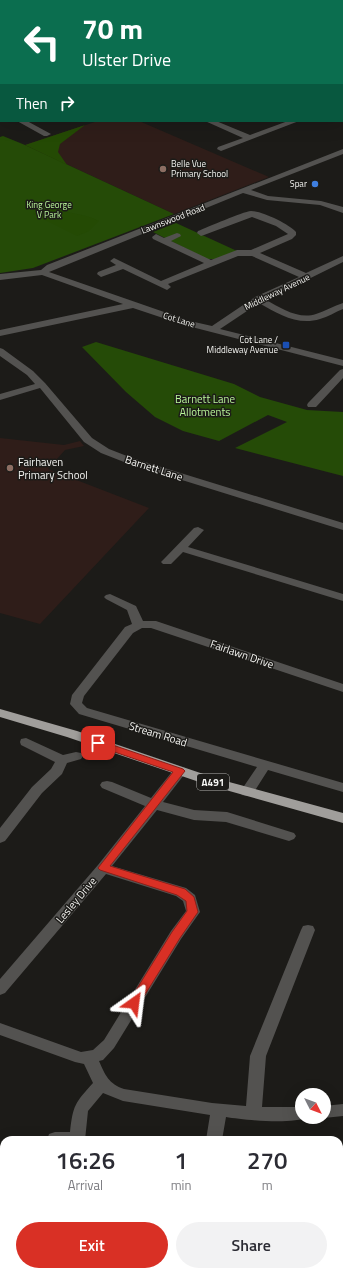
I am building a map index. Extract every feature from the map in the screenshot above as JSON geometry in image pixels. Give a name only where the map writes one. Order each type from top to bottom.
[{"type":"highway","name":"A491","points":[[0,713],[72,734],[247,792],[343,818]]},
{"type":"street","points":[[22,122],[47,134]]},
{"type":"street","points":[[211,122],[250,138]]},
{"type":"street","points":[[221,149],[290,122]]},
{"type":"street","points":[[266,173],[343,143]]},
{"type":"street","name":"Lawnswood Road","points":[[0,278],[43,272],[50,267],[343,151]]},
{"type":"street","points":[[244,191],[267,198],[321,203],[343,210]]},
{"type":"street","points":[[200,233],[251,214],[260,216],[292,232],[292,235],[289,237],[260,249],[253,254]]},
{"type":"street","points":[[177,236],[159,239],[210,264]]},
{"type":"street","points":[[160,284],[237,253],[253,254],[307,277]]},
{"type":"street","name":"Middleway Avenue","points":[[213,330],[229,317],[258,299],[343,259]]},
{"type":"street","points":[[114,261],[169,289]]},
{"type":"street","points":[[101,274],[123,266]]},
{"type":"street","name":"Cot Lane","points":[[43,272],[53,277],[187,323],[343,362]]},
{"type":"street","points":[[258,299],[292,316],[303,318],[316,318],[343,306]]},
{"type":"street","points":[[0,333],[133,305]]},
{"type":"street","name":"Barnett Lane","points":[[0,351],[30,373],[42,385],[88,440],[105,451],[128,460],[343,528]]},
{"type":"street","points":[[312,406],[343,372]]},
{"type":"street","points":[[0,397],[20,390],[42,385]]},
{"type":"street","points":[[167,562],[198,530]]},
{"type":"street","points":[[181,548],[343,598]]},
{"type":"street","points":[[110,597],[137,604],[139,625]]},
{"type":"street","name":"Fairlawn Drive","points":[[139,625],[152,624],[343,688]]},
{"type":"street","name":"Stream Road","points":[[139,625],[129,630],[78,695],[76,704],[78,708],[82,711],[265,766],[317,779],[343,788]]},
{"type":"street","points":[[26,742],[62,760],[76,756]]},
{"type":"street","points":[[0,838],[6,820],[57,771],[62,760]]},
{"type":"street","points":[[247,792],[265,766]]},
{"type":"street","name":"Lesley Drive","points":[[0,989],[103,868],[180,771]]},
{"type":"street","points":[[107,785],[154,804],[194,815],[226,817],[289,836]]},
{"type":"street","points":[[0,1029],[81,1058],[97,1056],[109,1044],[176,935],[192,912],[190,899],[181,892],[103,868]]},
{"type":"street","points":[[253,1113],[258,1056],[308,930]]},
{"type":"street","points":[[90,1058],[101,1084],[111,1091],[123,1095],[219,1110],[253,1113],[295,1113]]},
{"type":"street","points":[[77,1136],[80,1111],[101,1084]]},
{"type":"street","points":[[215,1136],[219,1110]]},
{"type":"street","points":[[331,1111],[343,1110]]},
{"type":"shaded area","name":"Belle Vue Primary School","points":[[95,122],[141,122],[269,177],[174,214],[25,145]]},
{"type":"shaded area","points":[[0,438],[64,445],[80,441],[84,446],[65,450],[48,469],[149,508],[40,624],[0,613]]},
{"type":"green space","points":[[85,125],[60,144],[58,152],[67,165],[25,145]]},
{"type":"green space","name":"King George V Park","points":[[3,136],[174,214],[33,268],[0,273],[0,137]]},
{"type":"green space","points":[[49,208],[87,216],[99,221],[89,231],[77,236],[33,214]]},
{"type":"green space","points":[[176,223],[237,251],[216,259],[207,259],[153,232]]},
{"type":"green space","name":"Barnett Lane Allotments","points":[[96,342],[234,384],[260,397],[307,410],[343,412],[343,476],[235,448],[287,422],[268,415],[219,441],[183,431],[155,417],[126,392],[82,347]]},
{"type":"place","name":"Belle Vue Primary School","points":[[163,169]]},
{"type":"place","name":"Spar","points":[[315,184]]},
{"type":"place","name":"Cot Lane / Middleway Avenue","points":[[286,345]]},
{"type":"place","name":"Fairhaven Primary School","points":[[10,468]]},
{"type":"route","points":[[98,743],[180,771],[103,868],[181,892],[190,899],[192,906],[192,912],[134,1003]]}]
